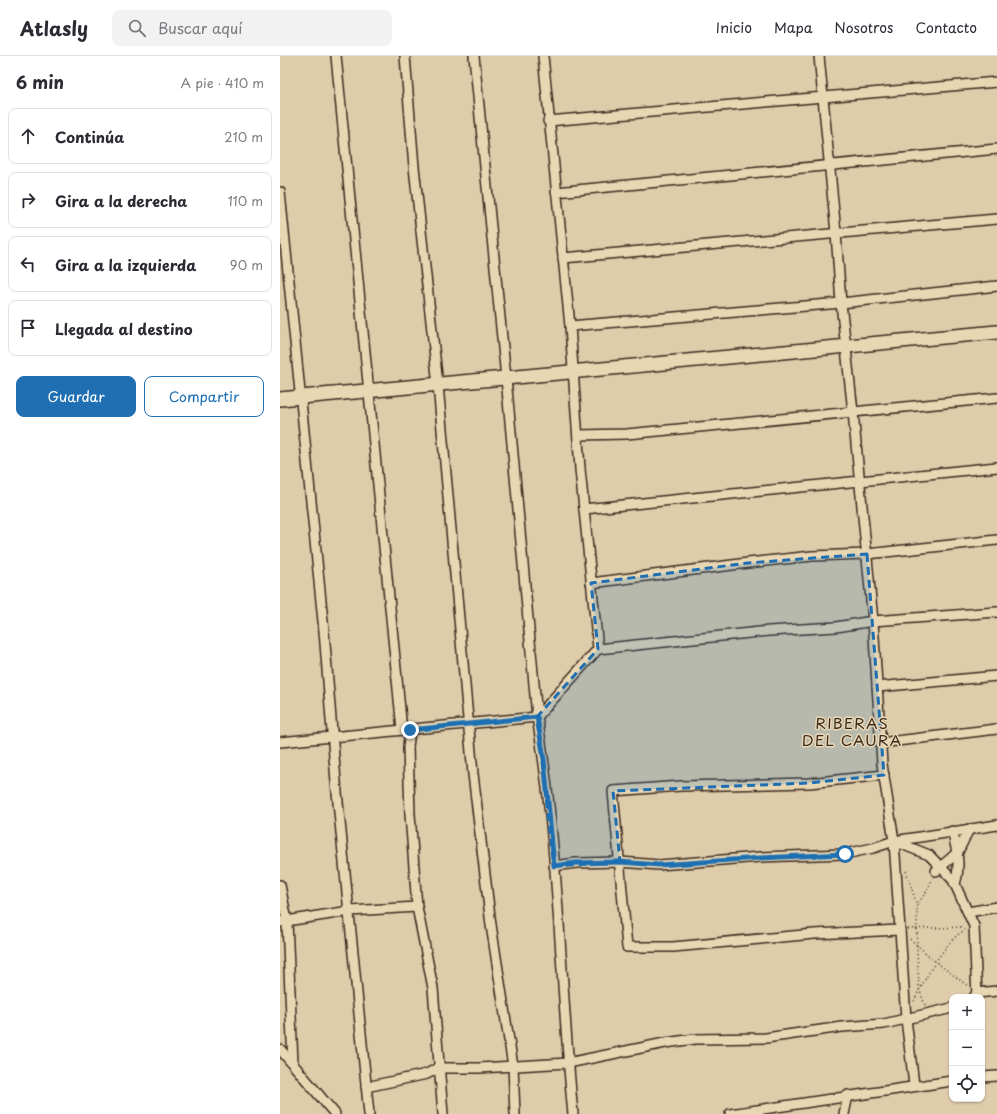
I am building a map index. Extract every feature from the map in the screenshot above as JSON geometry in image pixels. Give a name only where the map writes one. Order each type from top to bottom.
[{"type":"street","points":[[336,56],[368,391],[408,747],[410,814],[417,907],[433,988],[438,1068],[443,1114]]},
{"type":"street","points":[[405,56],[414,167],[438,384],[469,724],[491,925],[513,1066],[515,1114]]},
{"type":"street","points":[[474,56],[506,378],[537,717],[544,759],[561,927],[568,1063],[573,1114]]},
{"type":"street","points":[[543,56],[548,121],[570,326],[584,509],[598,649]]},
{"type":"street","points":[[819,56],[836,233],[840,303],[853,412],[873,621],[880,743],[894,841],[906,1019],[914,1085]]},
{"type":"street","points":[[548,121],[997,82]]},
{"type":"street","points":[[556,192],[829,164],[997,149]]},
{"type":"street","points":[[280,192],[299,397],[334,737],[336,782],[369,1114]]},
{"type":"street","points":[[563,258],[997,219]]},
{"type":"street","points":[[570,326],[840,303],[997,286]]},
{"type":"street","points":[[280,399],[997,332]]},
{"type":"street","points":[[578,435],[626,434],[997,398]]},
{"type":"street","points":[[584,509],[997,467]]},
{"type":"street","points":[[591,583],[812,556],[867,554],[997,540]]},
{"type":"street","points":[[280,742],[537,717],[598,649],[769,631],[836,627],[873,621],[997,612]]},
{"type":"street","points":[[877,688],[997,676]]},
{"type":"street","points":[[880,743],[997,730]]},
{"type":"street","points":[[884,775],[810,783],[681,786],[613,791],[626,947],[673,947],[814,934],[900,930]]},
{"type":"street","points":[[554,866],[576,863],[620,862],[659,865],[845,854],[873,848],[894,841],[997,825]]},
{"type":"street","points":[[939,869],[958,852],[969,829]]},
{"type":"street","points":[[952,831],[958,852],[959,871],[955,884]]},
{"type":"street","points":[[894,841],[929,855],[939,869],[955,884],[974,926],[976,994]]},
{"type":"street","points":[[280,885],[284,922],[293,1064]]},
{"type":"street","points":[[284,922],[350,911],[417,907]]},
{"type":"street","points":[[968,912],[997,907]]},
{"type":"street","points":[[984,994],[997,991]]},
{"type":"street","points":[[366,1087],[427,1074],[438,1068],[568,1063],[665,1043],[695,1039],[766,1038],[842,1027],[884,1024],[949,1009]]},
{"type":"street","points":[[280,1049],[335,1114]]},
{"type":"street","points":[[985,1077],[997,1076]]},
{"type":"street","points":[[730,1114],[914,1085],[949,1081]]},
{"type":"street","points":[[844,1114],[848,1095]]},
{"type":"path","points":[[895,854],[907,873],[917,905],[916,929],[919,989],[924,1004],[932,1014]]},
{"type":"path","points":[[917,905],[939,869]]},
{"type":"path","points":[[900,930],[974,926]]},
{"type":"path","points":[[906,1019],[924,978],[952,940],[962,931],[974,926]]},
{"type":"path","points":[[900,930],[974,994]]},
{"type":"highlighted area","points":[[867,554],[884,775],[809,783],[613,791],[620,862],[554,866],[537,717],[598,649],[591,583],[748,563]]},
{"type":"district","name":"RIBERAS DEL CAURA","points":[[852,730]]},
{"type":"route","points":[[410,730],[537,717],[544,759],[554,866],[576,863],[620,862],[659,865],[845,854]]}]
